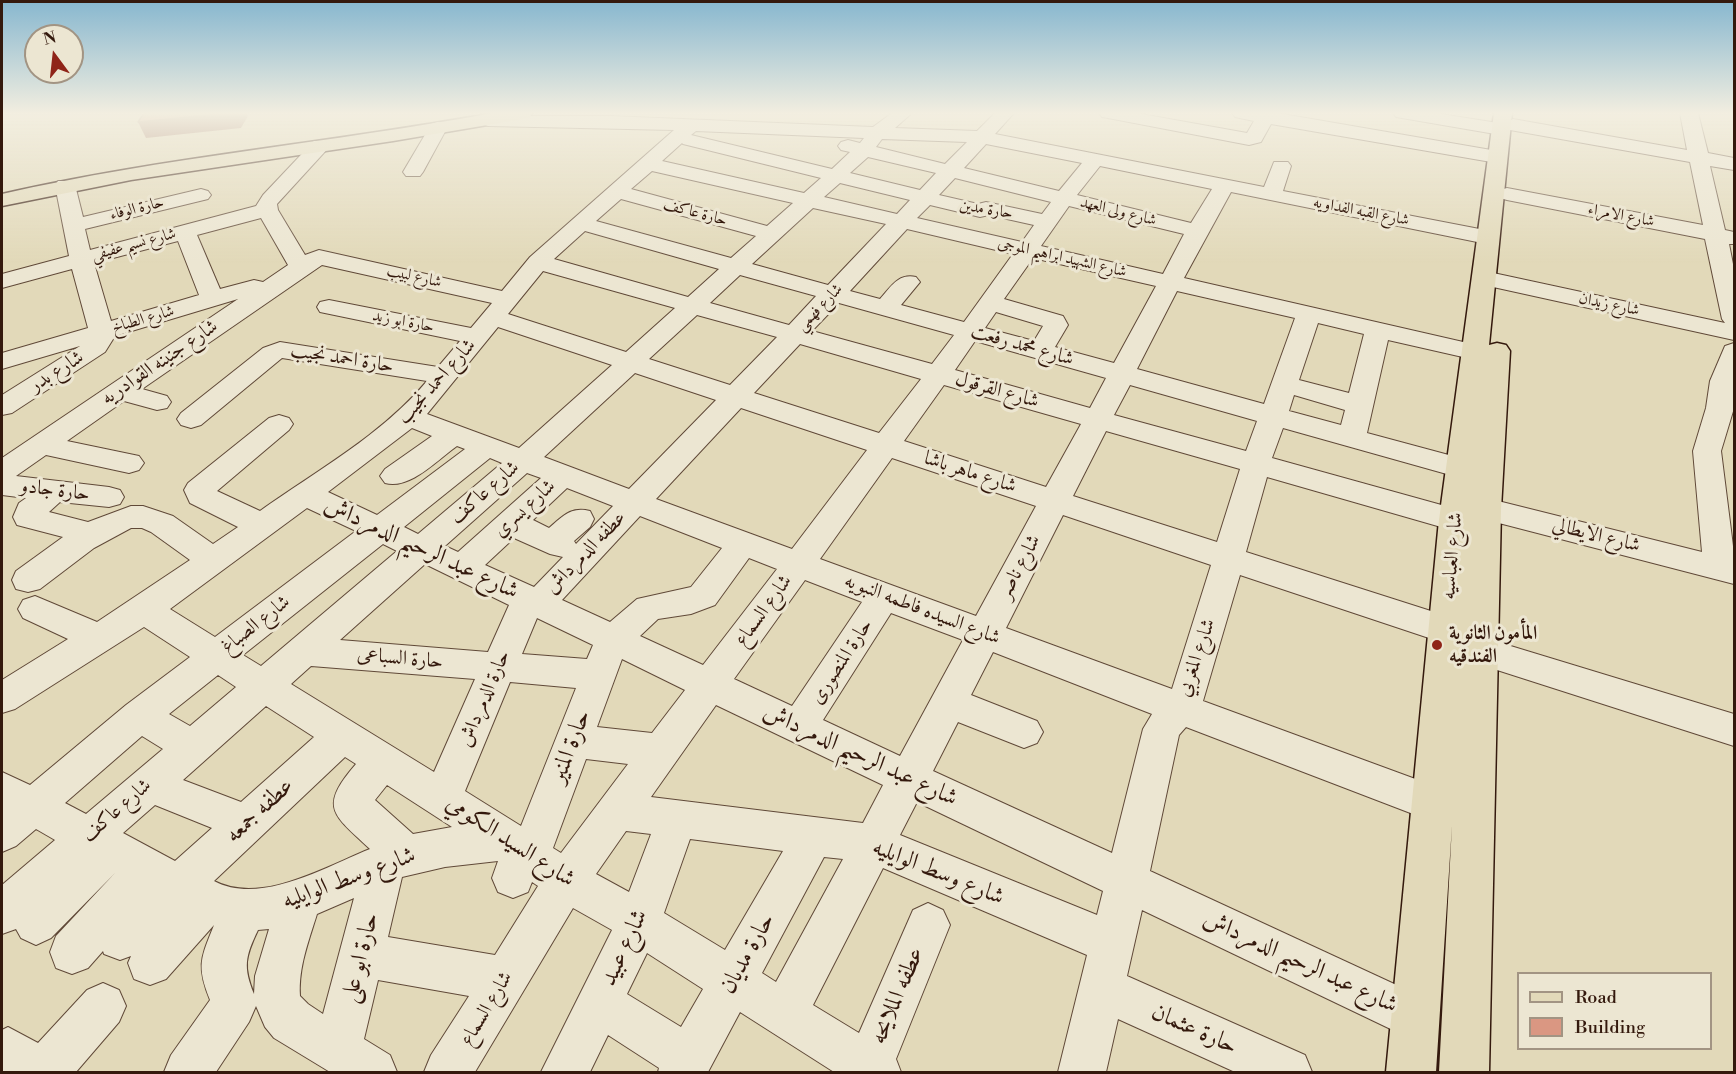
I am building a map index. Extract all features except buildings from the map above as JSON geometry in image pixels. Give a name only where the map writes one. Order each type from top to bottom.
[{"type":"main road","points":[[2,194],[149,163]]},
{"type":"main road","points":[[2,200],[65,185],[193,163]]},
{"type":"main road","name":"شارع العباسيه","points":[[1464,1072],[1481,651],[1461,468],[1476,351],[1493,280],[1486,237],[1499,163]]},
{"type":"main road","name":"شارع العباسيه","points":[[1417,1070],[1415,1017],[1447,630],[1466,510],[1493,280],[1507,194],[1506,163]]},
{"type":"street","points":[[301,267],[267,210],[267,204],[304,163]]},
{"type":"street","points":[[413,171],[418,163]]},
{"type":"street","name":"حارة مدين","points":[[791,163],[980,211],[986,207],[1055,210]]},
{"type":"street","name":"شارع عاكف","points":[[19,918],[100,842],[148,784],[522,461],[849,163]]},
{"type":"street","points":[[849,209],[900,163]]},
{"type":"street","name":"شارع ولى العهد","points":[[922,163],[951,170],[1055,210],[1197,231]]},
{"type":"street","name":"شارع فهمي","points":[[634,503],[957,163]]},
{"type":"street","name":"شارع السماع","points":[[448,1072],[566,879],[970,332],[1055,210],[1082,163]]},
{"type":"street","name":"شارع القبه الفداويه","points":[[1148,163],[1225,185],[1486,237]]},
{"type":"street","points":[[1700,163],[1725,237],[1734,319]]},
{"type":"street","name":"شارع الشهيد ابراهيم الموجى","points":[[648,164],[1476,351]]},
{"type":"street","name":"شارع احمد نجيب","points":[[2,698],[144,610],[409,417],[538,262],[583,224],[630,195],[648,164]]},
{"type":"street","points":[[1272,194],[1281,166]]},
{"type":"street","points":[[630,195],[681,171]]},
{"type":"street","points":[[65,185],[81,259],[103,331]]},
{"type":"street","name":"شارع ناصر","points":[[784,1014],[1197,231],[1225,185]]},
{"type":"street","name":"شارع الامراء","points":[[1507,194],[1725,237]]},
{"type":"street","name":"حارة الوفاء","points":[[74,225],[201,195]]},
{"type":"street","name":"حارة عاكف","points":[[630,195],[772,234]]},
{"type":"street","name":"شارع نسيم عفيفي","points":[[2,280],[267,210]]},
{"type":"street","name":"شارع محمد رفعت","points":[[583,224],[649,252],[736,266],[1122,374],[1279,400],[1361,440],[1461,468]]},
{"type":"street","points":[[185,232],[213,300]]},
{"type":"street","name":"شارع القرقول","points":[[538,262],[1359,493],[1466,510]]},
{"type":"street","name":"شارع لبيب","points":[[301,267],[456,287],[493,318]]},
{"type":"street","name":"شارع الطباخ","points":[[2,361],[213,300],[301,267]]},
{"type":"street","name":"شارع جنينه القوادريه","points":[[12,471],[120,391],[301,267]]},
{"type":"street","points":[[456,287],[478,268]]},
{"type":"street","name":"شارع زيدان","points":[[1493,280],[1734,333]]},
{"type":"street","points":[[885,308],[909,282]]},
{"type":"street","points":[[990,303],[1054,321],[1056,325],[1040,351]]},
{"type":"street","name":"حارة ابو زيد","points":[[329,307],[493,318]]},
{"type":"street","name":"شارع المغربي","points":[[1082,1072],[1161,729],[1186,699],[1193,681],[1256,464],[1309,314]]},
{"type":"street","name":"شارع ماهر باشا","points":[[493,318],[1447,630]]},
{"type":"street","points":[[1359,493],[1360,405],[1378,329]]},
{"type":"street","name":"شارع بدر","points":[[2,407],[96,347],[103,337],[103,331]]},
{"type":"street","name":"حارة احمد نجيب","points":[[191,419],[272,353],[280,350],[445,376]]},
{"type":"street","points":[[1727,570],[1707,460],[1722,438],[1720,408],[1724,375],[1734,351]]},
{"type":"street","points":[[120,391],[157,402]]},
{"type":"street","points":[[1279,400],[1360,405]]},
{"type":"street","name":"شارع السيده فاطمه النبويه","points":[[409,417],[1434,804]]},
{"type":"street","points":[[261,525],[201,496],[199,490],[279,424]]},
{"type":"street","points":[[395,476],[454,434]]},
{"type":"street","name":"شارع الصباغ","points":[[11,810],[139,716],[486,447]]},
{"type":"street","points":[[12,471],[129,463]]},
{"type":"street","name":"حارة جادو","points":[[12,471],[54,491],[109,497]]},
{"type":"street","name":"شارع يسري","points":[[461,568],[562,476]]},
{"type":"street","points":[[54,491],[30,511],[28,517],[92,534]]},
{"type":"street","name":"شارع عبد الرحيم الدمرداش","points":[[305,494],[1415,1017]]},
{"type":"street","name":"عطفه الدمرداش","points":[[533,601],[634,503]]},
{"type":"street","name":"شارع الايطالي","points":[[1466,510],[1727,570]]},
{"type":"street","points":[[98,638],[31,595],[92,534],[125,519],[141,516],[165,526],[213,560]]},
{"type":"street","points":[[510,523],[557,544],[579,519]]},
{"type":"street","points":[[612,640],[649,608],[691,601],[703,596],[743,543]]},
{"type":"street","name":"حارة المنصورى","points":[[799,727],[884,596]]},
{"type":"street","name":"حارة الدمرداش","points":[[442,798],[499,667],[533,601]]},
{"type":"street","name":"شارع السيد الكومي","points":[[144,610],[442,798],[518,856],[566,879],[639,922],[870,1071]]},
{"type":"street","name":"حارة المنير","points":[[518,856],[573,741],[612,640]]},
{"type":"street","name":"حارة السباعى","points":[[302,651],[598,675]]},
{"type":"street","points":[[1481,651],[1734,730]]},
{"type":"street","points":[[948,702],[1024,732]]},
{"type":"street","points":[[139,716],[193,746]]},
{"type":"street","name":"عطفه جمعه","points":[[190,889],[247,823],[342,735]]},
{"type":"street","points":[[573,741],[661,751]]},
{"type":"street","points":[[383,761],[354,796],[353,807],[396,860]]},
{"type":"street","points":[[148,784],[247,823]]},
{"type":"street","points":[[11,810],[100,842],[190,889],[224,959],[223,976],[232,994],[233,1006],[188,1072]]},
{"type":"street","name":"شارع وسط الوايليه","points":[[616,811],[873,844],[1111,943]]},
{"type":"street","name":"شارع عبيد","points":[[565,1072],[639,922],[676,819]]},
{"type":"street","name":"حارة مديان","points":[[686,1066],[814,836]]},
{"type":"street","name":"شارع وسط الوايليه","points":[[190,889],[268,908],[300,900],[396,860],[459,844],[518,856]]},
{"type":"street","name":"حارة ابو على","points":[[355,1062],[361,955],[396,860]]},
{"type":"street","points":[[135,951],[190,889]]},
{"type":"street","points":[[72,952],[190,889]]},
{"type":"street","points":[[300,900],[277,981],[277,996],[281,1010],[291,1021],[355,1062]]},
{"type":"street","name":"عطفه الملايحه","points":[[870,1071],[928,925]]},
{"type":"street","points":[[361,955],[505,979]]},
{"type":"street","name":"حارة عثمان","points":[[1101,988],[1236,1061],[1288,1072]]},
{"type":"street","points":[[599,1003],[686,1066]]},
{"type":"street","points":[[30,1066],[103,1006]]},
{"type":"place","name":"المأمون الثانوية الفندقيه","points":[[1437,645]]}]
